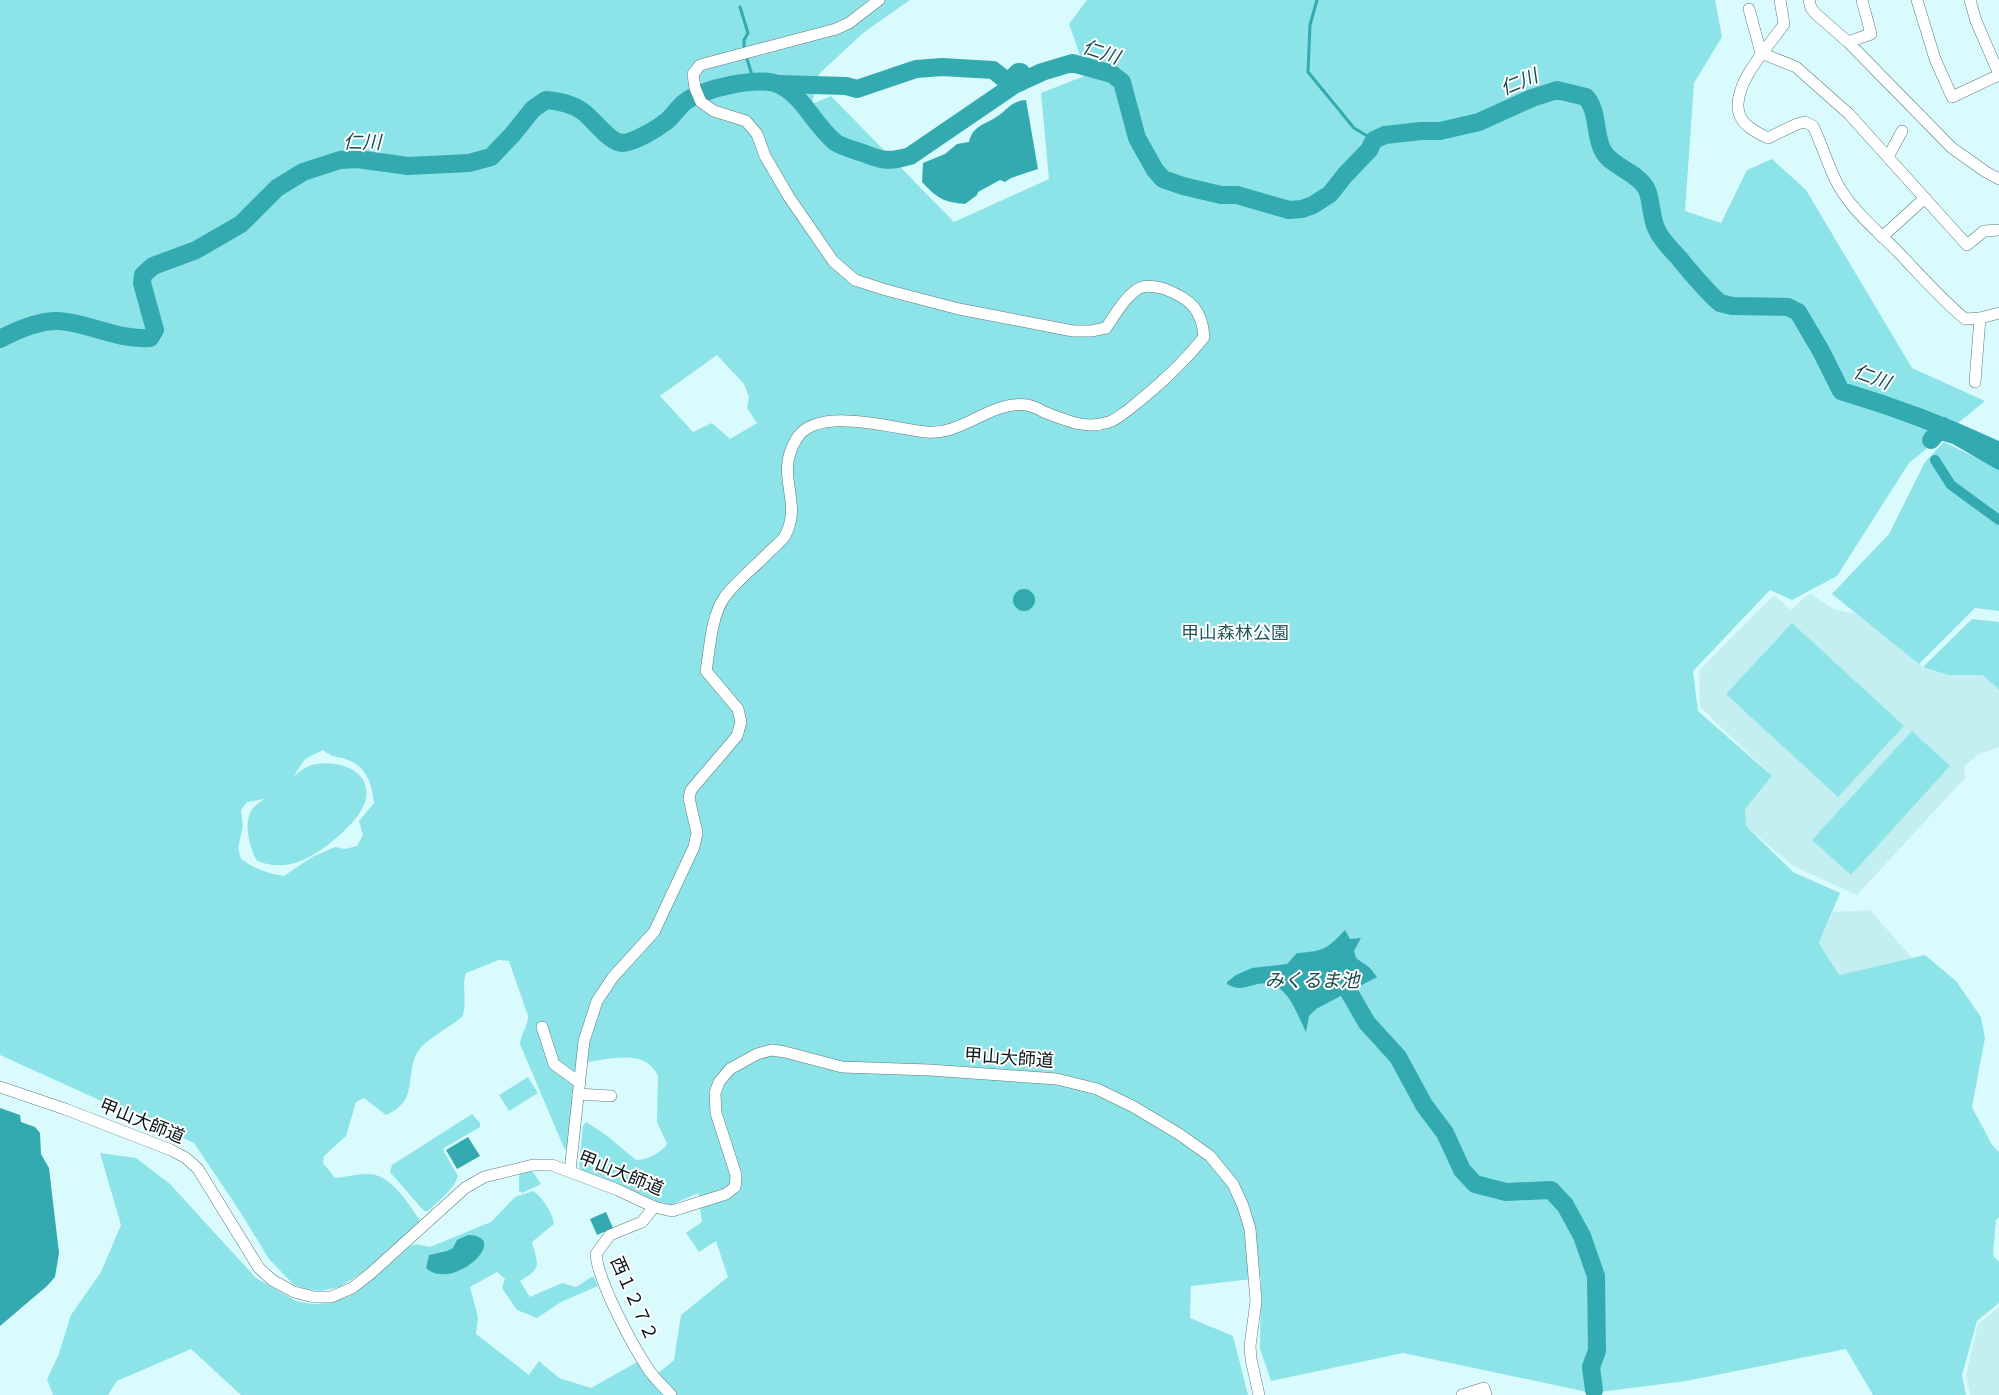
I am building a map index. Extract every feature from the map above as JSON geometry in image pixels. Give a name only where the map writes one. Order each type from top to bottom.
[{"type":"street","points":[[570,1171],[584,1041],[597,1001],[613,977],[654,932],[694,848],[697,832],[689,798],[691,790],[737,736],[741,722],[738,708],[706,671],[717,610],[725,597],[784,538],[791,522],[793,506],[786,476],[789,456],[797,437],[811,425],[826,421],[867,423],[928,432],[948,430],[1009,404],[1028,405],[1078,425],[1108,423],[1153,390],[1190,355],[1204,337],[1203,322],[1195,307],[1183,296],[1156,286],[1142,287],[1126,300],[1106,328],[1082,331],[959,308],[886,290],[855,280],[833,260],[789,197],[765,156],[757,134],[746,121],[714,111],[701,102],[692,74],[700,65],[849,24],[879,0]]},
{"type":"street","points":[[1780,0],[1784,24],[1772,42],[1761,53],[1742,86],[1738,100],[1739,114],[1748,127],[1768,138],[1797,124],[1805,122],[1813,126],[1835,179],[1848,200],[1866,222],[1948,305],[1965,318],[1980,318],[1999,314]]},
{"type":"street","points":[[1809,0],[1811,8],[1816,14],[1848,42],[1952,148],[1999,179]]},
{"type":"street","points":[[1848,42],[1871,34],[1862,0]]},
{"type":"street","points":[[1917,0],[1935,59],[1952,97],[1999,74],[1976,21],[1970,0]]},
{"type":"street","points":[[1749,9],[1761,53]]},
{"type":"street","points":[[1761,53],[1796,67],[1849,114],[1967,245],[1984,231],[1999,230]]},
{"type":"street","points":[[1888,157],[1902,131]]},
{"type":"street","points":[[1882,237],[1925,198]]},
{"type":"street","points":[[1975,382],[1980,318]]},
{"type":"street","points":[[542,1027],[554,1064],[579,1088],[612,1096]]},
{"type":"street","name":"甲山大師道","points":[[0,1087],[65,1109],[171,1150],[186,1158],[198,1169],[259,1268],[272,1280],[294,1292],[314,1297],[331,1297],[352,1288],[370,1274],[465,1188],[484,1177],[533,1164],[552,1165],[570,1171],[654,1207],[672,1211],[726,1194],[735,1187],[736,1175],[716,1113],[715,1093],[719,1082],[730,1069],[757,1054],[772,1050],[842,1067],[1057,1078],[1097,1088],[1134,1107],[1179,1134],[1210,1156],[1233,1184],[1243,1206],[1250,1229],[1254,1261],[1256,1301],[1250,1346],[1259,1395]]},
{"type":"street","name":"西１２７２","points":[[654,1207],[642,1222],[610,1235],[596,1254],[597,1267],[620,1318],[649,1370],[671,1395]]},
{"type":"street","points":[[1462,1395],[1484,1388],[1486,1395]]},
{"type":"shaded area","points":[[1812,594],[1833,609],[1857,614],[1923,667],[1948,675],[1983,675],[1999,690],[1999,747],[1977,755],[1964,767],[1965,778],[1857,895],[1793,866],[1746,826],[1745,809],[1772,776],[1700,707],[1699,671],[1730,639],[1774,595],[1791,610],[1806,596]]},
{"type":"shaded area","points":[[1870,910],[1912,958],[1839,975],[1819,943],[1833,912]]},
{"type":"shaded area","points":[[1999,1307],[1999,1395],[1970,1395],[1966,1375],[1978,1324]]},
{"type":"green space","name":"甲山森林公園","points":[[0,0],[910,0],[863,33],[819,74],[812,104],[831,96],[954,222],[1049,179],[1041,93],[1087,75],[1069,24],[1087,0],[1715,0],[1722,37],[1694,83],[1685,211],[1721,223],[1747,170],[1772,159],[1806,190],[1912,368],[1985,401],[1909,463],[1837,576],[1792,600],[1770,590],[1693,671],[1698,711],[1772,776],[1745,809],[1746,826],[1793,872],[1840,893],[1819,943],[1839,975],[1925,955],[1956,981],[1981,1017],[1985,1038],[1972,1107],[1992,1145],[1999,1152],[1999,1217],[1996,1220],[1993,1255],[1999,1262],[1999,1303],[1977,1321],[1962,1375],[1966,1395],[1873,1395],[1846,1349],[1686,1381],[1592,1393],[1403,1353],[1271,1381],[1260,1349],[1261,1278],[1191,1286],[1190,1318],[1233,1336],[1248,1395],[241,1395],[191,1349],[117,1381],[108,1395],[53,1395],[47,1379],[58,1356],[71,1315],[101,1272],[121,1225],[100,1153],[136,1158],[170,1184],[256,1278],[296,1301],[312,1304],[328,1303],[350,1296],[410,1246],[416,1244],[430,1247],[491,1222],[515,1197],[533,1191],[540,1197],[552,1215],[554,1224],[532,1242],[537,1265],[532,1272],[520,1281],[530,1297],[562,1283],[576,1287],[593,1276],[598,1286],[561,1302],[537,1318],[517,1310],[502,1288],[505,1279],[497,1272],[470,1287],[478,1317],[476,1334],[529,1375],[539,1361],[559,1378],[591,1388],[639,1361],[650,1380],[674,1360],[681,1315],[728,1277],[716,1241],[699,1252],[686,1233],[702,1222],[698,1193],[671,1205],[661,1203],[581,1171],[579,1165],[583,1126],[586,1122],[606,1135],[636,1160],[645,1159],[653,1155],[667,1144],[657,1122],[658,1076],[652,1067],[644,1061],[635,1058],[614,1058],[582,1063],[569,1146],[566,1149],[564,1148],[520,1044],[528,1016],[509,961],[499,960],[466,973],[464,1012],[462,1017],[433,1037],[419,1050],[414,1059],[410,1086],[404,1102],[397,1109],[386,1115],[364,1098],[356,1102],[346,1136],[324,1156],[323,1163],[335,1178],[367,1174],[383,1178],[404,1197],[419,1219],[419,1223],[362,1273],[339,1287],[320,1291],[294,1285],[269,1259],[194,1143],[0,1055]],"holes":[[[717,355],[744,384],[749,397],[747,408],[757,423],[730,439],[712,423],[693,432],[660,396]],[[323,750],[360,767],[370,783],[374,803],[359,821],[363,835],[357,846],[345,849],[335,847],[312,857],[284,876],[261,870],[241,859],[238,848],[243,826],[241,810],[247,802],[264,799],[251,811],[248,819],[248,831],[250,844],[257,861],[272,865],[288,865],[316,853],[338,836],[357,817],[366,799],[366,788],[363,780],[357,773],[348,768],[328,763],[307,767],[293,777],[305,759]]]},
{"type":"green space","points":[[1944,442],[1999,469],[1999,611],[1975,608],[1919,664],[1832,594],[1889,534],[1925,462]]},
{"type":"green space","points":[[1972,619],[1999,622],[1999,690],[1983,675],[1948,675],[1923,667]]},
{"type":"green space","points":[[1792,623],[1904,726],[1838,797],[1726,694]]},
{"type":"green space","points":[[1912,731],[1950,766],[1851,875],[1812,840]]},
{"type":"green space","points":[[528,1077],[538,1093],[509,1111],[499,1095]]},
{"type":"green space","points":[[472,1114],[480,1123],[480,1127],[444,1148],[444,1152],[458,1176],[456,1181],[441,1199],[428,1211],[424,1211],[390,1172],[392,1165]]},
{"type":"green space","points":[[533,1172],[541,1184],[522,1193],[519,1191],[520,1174]]},
{"type":"water","points":[[1026,100],[1038,169],[1011,178],[1005,182],[1000,180],[978,192],[977,195],[965,204],[941,198],[922,182],[923,163],[945,154],[957,144],[969,142],[973,132],[980,126],[998,116],[1014,103]]},
{"type":"water","points":[[1024,589],[1032,592],[1035,600],[1032,608],[1024,611],[1016,608],[1013,600],[1016,592]]},
{"type":"water","name":"みくるま池","points":[[1345,930],[1350,939],[1361,938],[1354,951],[1356,958],[1370,968],[1377,977],[1316,1009],[1309,1016],[1306,1032],[1288,997],[1274,985],[1265,984],[1240,988],[1227,984],[1236,975],[1252,968],[1287,964],[1297,953],[1319,950],[1329,946]]},
{"type":"water","points":[[0,1108],[20,1115],[21,1122],[35,1127],[40,1133],[41,1154],[49,1168],[59,1253],[55,1277],[0,1326]]},
{"type":"water","points":[[468,1137],[480,1156],[457,1169],[446,1150]]},
{"type":"water","points":[[606,1212],[613,1228],[597,1235],[590,1219]]},
{"type":"water","points":[[468,1235],[480,1238],[484,1244],[482,1252],[474,1261],[463,1269],[450,1274],[437,1274],[426,1268],[429,1255],[453,1248],[457,1240]]},
{"type":"waterway","points":[[1317,0],[1310,25],[1308,72],[1354,128],[1374,140]]},
{"type":"waterway","points":[[740,7],[748,33],[744,40],[744,49]]},
{"type":"waterway","points":[[747,59],[753,78],[757,82]]},
{"type":"waterway","name":"仁川","points":[[0,339],[21,329],[51,321],[70,322],[114,334],[150,338],[155,330],[142,283],[143,275],[153,266],[196,250],[241,224],[277,188],[303,172],[340,160],[357,159],[408,166],[469,163],[491,157],[533,109],[546,100],[565,103],[578,108],[612,139],[623,143],[655,129],[667,121],[685,102],[704,92],[731,85],[771,82],[780,85],[796,97],[835,142],[876,158],[891,160],[910,156],[1014,85],[1042,72],[1072,63],[1112,74],[1122,82],[1137,138],[1155,170],[1163,179],[1221,195],[1237,195],[1289,210],[1302,209],[1313,205],[1330,194],[1369,150],[1374,140],[1385,135],[1440,131],[1479,122],[1532,98],[1557,90],[1586,97],[1595,116],[1598,138],[1603,151],[1613,162],[1642,182],[1648,192],[1654,223],[1660,236],[1699,282],[1720,303],[1732,306],[1788,307],[1798,312],[1821,351],[1841,391],[1921,418],[1999,451]]},
{"type":"waterway","name":"仁川","points":[[779,84],[846,86],[857,89],[916,69],[942,67],[993,70],[1008,82],[1018,72],[1021,72]]},
{"type":"waterway","points":[[1931,440],[1943,426]]},
{"type":"waterway","points":[[1936,434],[1954,439],[1999,465]]},
{"type":"waterway","points":[[1935,460],[1951,485],[1999,520]]},
{"type":"waterway","points":[[1349,992],[1367,1023],[1398,1057],[1424,1105],[1445,1133],[1462,1170],[1475,1184],[1506,1192],[1551,1190],[1565,1205],[1582,1236],[1596,1276],[1597,1351],[1591,1367],[1594,1390]]}]
